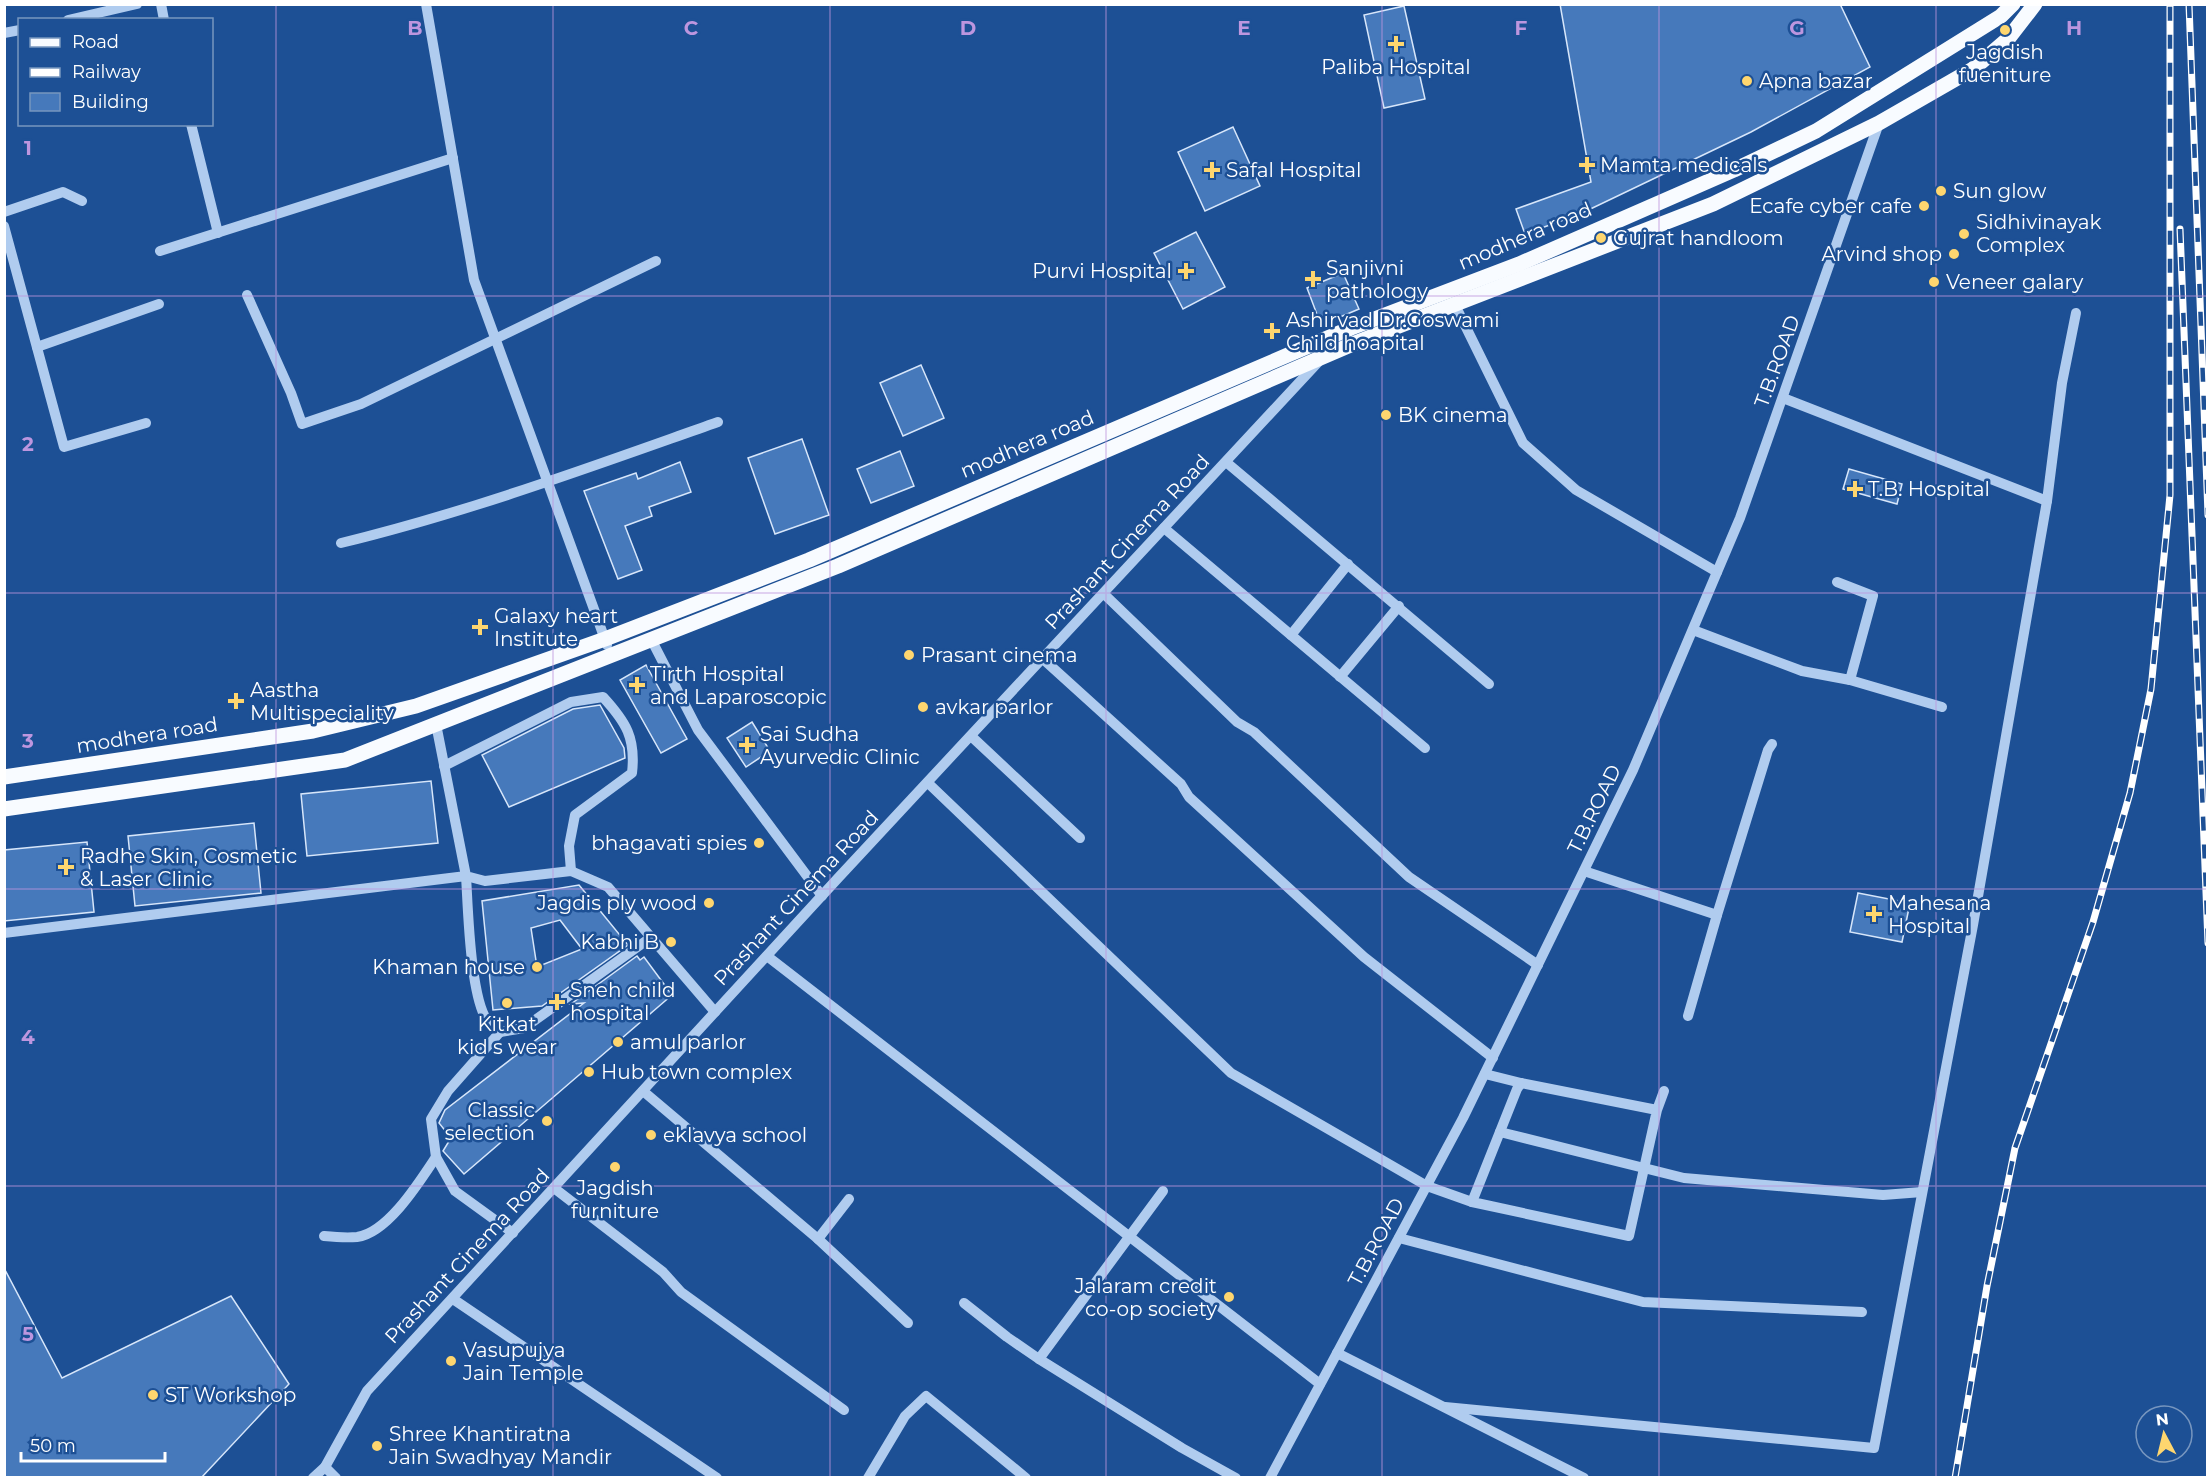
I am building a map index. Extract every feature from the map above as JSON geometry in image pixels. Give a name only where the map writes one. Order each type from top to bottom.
[{"type":"main road","name":"modhera road","points":[[4,777],[313,731],[416,706],[605,639],[809,560],[1351,328],[1519,264],[1734,170],[1816,131],[2001,16],[2013,4]]},
{"type":"main road","points":[[4,808],[345,760],[838,566],[1324,357],[1713,204],[1880,123],[1973,69],[2008,39],[2035,4]]},
{"type":"street","points":[[77,18],[137,4]]},
{"type":"street","points":[[426,4],[474,280],[611,655]]},
{"type":"street","name":"T.B.ROAD","points":[[1270,1478],[1485,1074],[1633,770],[1740,518],[1880,123]]},
{"type":"street","points":[[191,126],[218,233]]},
{"type":"street","points":[[160,251],[453,158]]},
{"type":"street","points":[[4,212],[63,192],[82,201]]},
{"type":"street","points":[[4,226],[64,447],[146,423]]},
{"type":"street","points":[[247,296],[291,393],[302,424],[360,404],[656,261]]},
{"type":"street","points":[[37,347],[159,304]]},
{"type":"street","points":[[1455,305],[1523,443],[1576,490],[1717,572]]},
{"type":"street","points":[[1445,1407],[1874,1448],[1973,925],[2047,501],[2062,383],[2076,313]]},
{"type":"street","name":"Prashant Cinema Road","points":[[313,1478],[325,1467],[368,1391],[822,896],[1324,357]]},
{"type":"street","points":[[1783,398],[2047,501]]},
{"type":"street","points":[[341,543],[400,528],[548,482],[718,422]]},
{"type":"street","points":[[1226,462],[1400,606],[1489,684]]},
{"type":"street","points":[[1164,528],[1425,748]]},
{"type":"street","points":[[1290,635],[1348,564]]},
{"type":"street","points":[[1837,582],[1873,596],[1850,680]]},
{"type":"street","points":[[1104,594],[1237,722],[1254,732],[1409,877],[1538,965]]},
{"type":"street","points":[[1340,677],[1400,606]]},
{"type":"street","points":[[1693,630],[1802,671],[1850,680],[1942,707]]},
{"type":"street","points":[[651,639],[698,730],[822,896]]},
{"type":"street","points":[[1043,659],[1181,784],[1189,797],[1364,957],[1493,1058]]},
{"type":"street","points":[[444,766],[571,702],[603,697],[623,718],[634,750],[632,772],[575,816],[569,846],[571,871]]},
{"type":"street","points":[[436,724],[466,876],[471,949],[481,1006],[488,1022],[500,1032]]},
{"type":"street","points":[[971,736],[1080,838]]},
{"type":"street","points":[[1688,1016],[1717,915],[1768,750],[1772,744]]},
{"type":"street","points":[[928,783],[1231,1072],[1427,1186],[1472,1202],[1629,1236],[1642,1169],[1664,1091]]},
{"type":"street","points":[[4,933],[466,876],[485,881],[571,871],[608,887],[715,1012]]},
{"type":"street","points":[[1584,871],[1717,915]]},
{"type":"street","points":[[513,1233],[455,1191],[436,1157],[431,1119],[448,1091],[500,1032],[524,1028],[650,938]]},
{"type":"street","points":[[767,956],[1320,1384]]},
{"type":"street","points":[[1485,1074],[1657,1110]]},
{"type":"street","points":[[1472,1202],[1521,1083]]},
{"type":"street","points":[[643,1091],[818,1239],[908,1323]]},
{"type":"street","points":[[1500,1132],[1684,1178],[1871,1194],[1923,1192]]},
{"type":"street","points":[[324,1236],[360,1237],[377,1227],[404,1204],[436,1157]]},
{"type":"street","points":[[554,1188],[663,1272],[681,1292],[844,1410]]},
{"type":"street","points":[[1039,1359],[1163,1191]]},
{"type":"street","points":[[818,1239],[849,1199]]},
{"type":"street","points":[[1399,1238],[1642,1302],[1862,1312]]},
{"type":"street","points":[[453,1299],[717,1478]]},
{"type":"street","points":[[964,1303],[1039,1359],[1182,1448],[1236,1478]]},
{"type":"street","points":[[1337,1353],[1584,1478]]},
{"type":"street","points":[[868,1478],[905,1416],[926,1396],[1026,1478]]},
{"type":"street","points":[[325,1467],[336,1478]]},
{"type":"building","points":[[1560,4],[1840,4],[1870,67],[1751,132],[1580,214],[1525,234],[1516,209],[1591,182]]},
{"type":"building","points":[[1404,6],[1425,99],[1384,108],[1364,15]]},
{"type":"building","points":[[1233,127],[1260,186],[1205,211],[1178,152]]},
{"type":"building","points":[[1196,232],[1225,287],[1183,309],[1154,253]]},
{"type":"building","points":[[1343,273],[1359,309],[1321,325],[1307,288]]},
{"type":"building","points":[[921,365],[944,418],[903,436],[880,383]]},
{"type":"building","points":[[802,439],[829,515],[775,534],[748,458]]},
{"type":"building","points":[[900,451],[914,486],[871,503],[857,469]]},
{"type":"building","points":[[680,462],[691,492],[649,507],[652,516],[625,526],[642,570],[618,579],[584,491],[636,473],[638,479]]},
{"type":"building","points":[[1849,469],[1902,484],[1897,504],[1843,489]]},
{"type":"building","points":[[646,665],[687,739],[661,753],[620,680]]},
{"type":"building","points":[[600,705],[624,748],[625,758],[509,807],[482,755],[573,709]]},
{"type":"building","points":[[752,722],[770,751],[746,767],[727,738]]},
{"type":"building","points":[[431,781],[438,843],[307,856],[301,794]]},
{"type":"building","points":[[254,823],[261,893],[135,906],[128,836]]},
{"type":"building","points":[[87,842],[94,912],[4,921],[4,850]]},
{"type":"building","points":[[579,885],[628,945],[542,1006],[493,1010],[482,901]],"holes":[[[560,920],[582,949],[537,967],[531,928]]]},
{"type":"building","points":[[1858,893],[1910,903],[1902,942],[1850,932]]},
{"type":"building","points":[[637,956],[640,960],[644,957],[672,995],[464,1174],[443,1151],[451,1138],[439,1123],[445,1110],[584,1003],[571,1004]]},
{"type":"building","name":"ST Workshop","points":[[4,1268],[62,1378],[231,1296],[289,1384],[201,1478],[4,1478]]},
{"type":"railway","points":[[1955,1478],[1987,1286],[2015,1148],[2093,922],[2130,793],[2151,689],[2170,495],[2170,4]]},
{"type":"railway","points":[[2189,4],[2208,515]]},
{"type":"railway","points":[[2180,229],[2208,943]]},
{"type":"place","name":"Jagdish fueniture","points":[[2005,30]]},
{"type":"place","name":"Paliba Hospital","points":[[1396,44]]},
{"type":"place","name":"Apna bazar","points":[[1747,81]]},
{"type":"place","name":"Mamta medicals","points":[[1587,165]]},
{"type":"place","name":"Safal Hospital","points":[[1212,170]]},
{"type":"place","name":"Sun glow","points":[[1941,191]]},
{"type":"place","name":"Ecafe cyber cafe","points":[[1924,206]]},
{"type":"place","name":"Sidhivinayak Complex","points":[[1964,234]]},
{"type":"place","name":"Gujrat handloom","points":[[1601,238]]},
{"type":"place","name":"Arvind shop","points":[[1954,254]]},
{"type":"place","name":"Purvi Hospital","points":[[1186,271]]},
{"type":"place","name":"Sanjivni pathology","points":[[1313,279]]},
{"type":"place","name":"Veneer galary","points":[[1934,282]]},
{"type":"place","name":"Ashirvad Dr.Goswami Child hoapital","points":[[1272,331]]},
{"type":"place","name":"BK cinema","points":[[1386,415]]},
{"type":"place","name":"T.B. Hospital","points":[[1855,489]]},
{"type":"place","name":"Galaxy heart Institute","points":[[480,627]]},
{"type":"place","name":"Prasant cinema","points":[[909,655]]},
{"type":"place","name":"Tirth Hospital and Laparoscopic","points":[[637,685]]},
{"type":"place","name":"Aastha Multispeciality","points":[[236,701]]},
{"type":"place","name":"avkar parlor","points":[[923,707]]},
{"type":"place","name":"Sai Sudha Ayurvedic Clinic","points":[[747,745]]},
{"type":"place","name":"bhagavati spies","points":[[759,843]]},
{"type":"place","name":"Radhe Skin, Cosmetic & Laser Clinic","points":[[66,867]]},
{"type":"place","name":"Jagdis ply wood","points":[[709,903]]},
{"type":"place","name":"Mahesana Hospital","points":[[1874,914]]},
{"type":"place","name":"Kabhi B","points":[[671,942]]},
{"type":"place","name":"Khaman house","points":[[537,967]]},
{"type":"place","name":"Sneh child hospital","points":[[557,1002]]},
{"type":"place","name":"Kitkat kid s wear","points":[[507,1003]]},
{"type":"place","name":"amul parlor","points":[[618,1042]]},
{"type":"place","name":"Hub town complex","points":[[589,1072]]},
{"type":"place","name":"Classic selection","points":[[547,1121]]},
{"type":"place","name":"eklavya school","points":[[651,1135]]},
{"type":"place","name":"Jagdish furniture","points":[[615,1167]]},
{"type":"place","name":"Jalaram credit co-op society","points":[[1229,1297]]},
{"type":"place","name":"Vasupujya Jain Temple","points":[[451,1361]]},
{"type":"place","name":"ST Workshop","points":[[153,1395]]},
{"type":"place","name":"Shree Khantiratna Jain Swadhyay Mandir","points":[[377,1446]]}]
